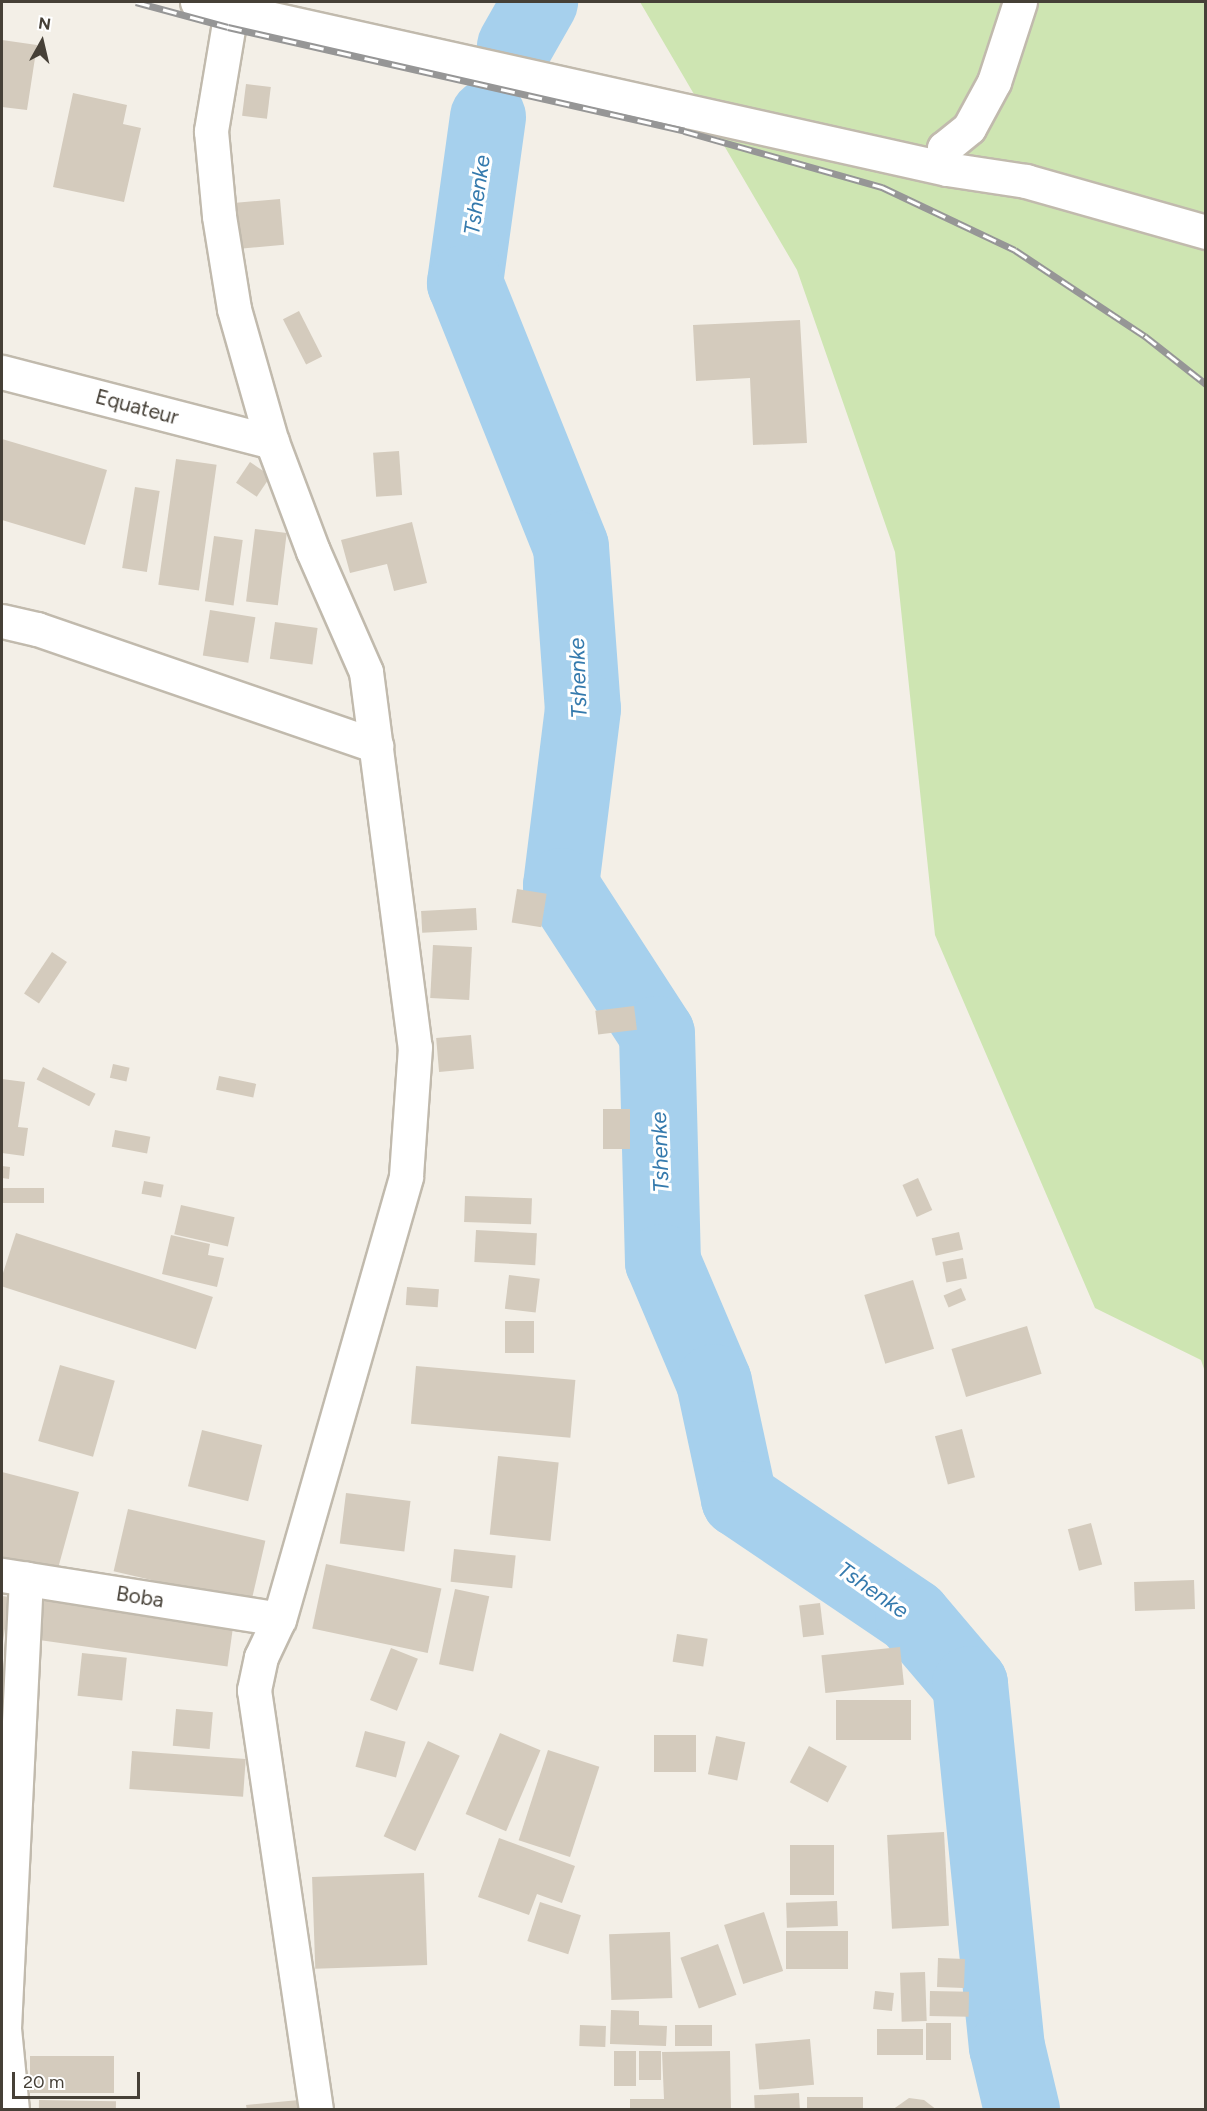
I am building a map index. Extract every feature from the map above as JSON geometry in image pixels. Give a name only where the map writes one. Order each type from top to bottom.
[{"type":"street","points":[[197,2],[947,169],[1026,181],[1206,232]]},
{"type":"street","points":[[947,169],[942,159],[944,148],[969,128],[994,82],[1020,2]]},
{"type":"street","points":[[231,11],[212,131],[219,216],[234,309],[272,442],[313,551],[366,672],[415,1047],[406,1177],[279,1619],[261,1657],[254,1690],[316,2109]]},
{"type":"street","name":"Equateur","points":[[2,372],[272,442]]},
{"type":"street","points":[[2,621],[37,629],[376,747]]},
{"type":"street","points":[[12,2109],[5,2005],[14,1577]]},
{"type":"street","name":"Boba","points":[[14,1577],[279,1619]]},
{"type":"green space","points":[[640,2],[1205,2],[1205,1372],[1201,1360],[1095,1308],[935,935],[895,552],[797,270]]},
{"type":"building","points":[[2,40],[37,45],[27,110],[2,107]]},
{"type":"building","points":[[246,84],[271,87],[267,119],[242,116]]},
{"type":"building","points":[[73,93],[127,105],[123,124],[141,128],[124,202],[53,187]]},
{"type":"building","points":[[280,199],[284,245],[237,249],[233,203]]},
{"type":"building","points":[[299,311],[322,356],[306,365],[283,319]]},
{"type":"building","points":[[800,320],[807,443],[753,445],[750,378],[696,381],[693,325]]},
{"type":"building","points":[[2,439],[107,470],[85,545],[2,520]]},
{"type":"building","points":[[399,451],[402,495],[376,497],[373,453]]},
{"type":"building","points":[[176,459],[217,465],[199,590],[158,585]]},
{"type":"building","points":[[250,462],[271,476],[257,497],[236,483]]},
{"type":"building","points":[[135,487],[160,491],[147,572],[122,568]]},
{"type":"building","points":[[412,522],[427,583],[394,591],[387,564],[350,573],[341,540]]},
{"type":"building","points":[[255,529],[287,533],[278,605],[246,601]]},
{"type":"building","points":[[214,536],[243,540],[234,605],[205,601]]},
{"type":"building","points":[[210,610],[255,617],[248,663],[203,655]]},
{"type":"building","points":[[275,622],[318,628],[312,665],[270,659]]},
{"type":"building","points":[[517,889],[547,894],[541,927],[512,923]]},
{"type":"building","points":[[476,908],[477,930],[422,933],[421,911]]},
{"type":"building","points":[[433,945],[472,947],[469,1000],[430,998]]},
{"type":"building","points":[[52,952],[67,962],[39,1004],[24,993]]},
{"type":"building","points":[[634,1006],[637,1030],[598,1035],[595,1011]]},
{"type":"building","points":[[471,1035],[474,1069],[439,1072],[436,1038]]},
{"type":"building","points":[[113,1064],[130,1068],[126,1081],[110,1078]]},
{"type":"building","points":[[43,1067],[96,1094],[89,1106],[37,1079]]},
{"type":"building","points":[[219,1076],[256,1084],[253,1098],[216,1090]]},
{"type":"building","points":[[2,1079],[25,1082],[18,1127],[28,1128],[24,1156],[2,1153]]},
{"type":"building","points":[[603,1109],[630,1109],[630,1149],[603,1149]]},
{"type":"building","points":[[115,1130],[150,1137],[147,1154],[112,1147]]},
{"type":"building","points":[[2,1166],[10,1167],[9,1179],[2,1178]]},
{"type":"building","points":[[918,1178],[932,1210],[917,1217],[902,1185]]},
{"type":"building","points":[[144,1181],[164,1185],[161,1198],[142,1194]]},
{"type":"building","points":[[2,1188],[44,1188],[44,1203],[2,1203]]},
{"type":"building","points":[[465,1196],[532,1198],[531,1224],[464,1222]]},
{"type":"building","points":[[181,1205],[235,1217],[228,1247],[174,1234]]},
{"type":"building","points":[[476,1230],[537,1233],[535,1265],[474,1262]]},
{"type":"building","points":[[959,1232],[963,1250],[936,1256],[932,1238]]},
{"type":"building","points":[[16,1233],[213,1297],[196,1349],[2,1286],[2,1276]]},
{"type":"building","points":[[171,1235],[210,1244],[208,1255],[224,1258],[217,1287],[162,1274]]},
{"type":"building","points":[[963,1258],[967,1279],[946,1283],[942,1262]]},
{"type":"building","points":[[509,1275],[540,1279],[536,1313],[505,1309]]},
{"type":"building","points":[[913,1280],[934,1349],[885,1364],[864,1295]]},
{"type":"building","points":[[407,1287],[439,1289],[438,1307],[406,1305]]},
{"type":"building","points":[[961,1288],[966,1300],[949,1307],[944,1295]]},
{"type":"building","points":[[505,1321],[534,1321],[534,1353],[505,1353]]},
{"type":"building","points":[[1027,1326],[1042,1374],[966,1397],[951,1349]]},
{"type":"building","points":[[60,1365],[115,1381],[93,1457],[38,1441]]},
{"type":"building","points":[[416,1366],[575,1380],[570,1438],[411,1424]]},
{"type":"building","points":[[962,1429],[975,1477],[948,1485],[935,1436]]},
{"type":"building","points":[[202,1430],[262,1445],[248,1501],[188,1486]]},
{"type":"building","points":[[498,1456],[559,1462],[550,1541],[490,1535]]},
{"type":"building","points":[[2,1472],[79,1492],[57,1572],[2,1557]]},
{"type":"building","points":[[346,1493],[411,1501],[404,1552],[340,1544]]},
{"type":"building","points":[[128,1509],[265,1541],[251,1603],[114,1571]]},
{"type":"building","points":[[1091,1523],[1102,1565],[1079,1571],[1068,1529]]},
{"type":"building","points":[[454,1549],[516,1555],[512,1588],[451,1582]]},
{"type":"building","points":[[326,1564],[441,1589],[428,1653],[312,1629]]},
{"type":"building","points":[[1194,1580],[1195,1609],[1135,1611],[1134,1582]]},
{"type":"building","points":[[455,1589],[489,1596],[473,1672],[439,1664]]},
{"type":"building","points":[[2,1596],[10,1597],[3,1641],[2,1641]]},
{"type":"building","points":[[34,1599],[233,1627],[227,1667],[28,1639]]},
{"type":"building","points":[[820,1603],[824,1635],[803,1637],[799,1606]]},
{"type":"building","points":[[677,1634],[708,1639],[703,1667],[673,1662]]},
{"type":"building","points":[[900,1647],[904,1685],[825,1693],[821,1655]]},
{"type":"building","points":[[391,1648],[418,1659],[397,1711],[370,1700]]},
{"type":"building","points":[[82,1653],[127,1658],[122,1700],[78,1696]]},
{"type":"building","points":[[836,1700],[911,1700],[911,1740],[836,1740]]},
{"type":"building","points":[[176,1709],[213,1712],[210,1749],[173,1746]]},
{"type":"building","points":[[365,1731],[406,1742],[396,1778],[355,1767]]},
{"type":"building","points":[[500,1733],[541,1750],[506,1831],[466,1814]]},
{"type":"building","points":[[654,1735],[696,1735],[696,1772],[654,1772]]},
{"type":"building","points":[[716,1736],[745,1742],[737,1780],[708,1774]]},
{"type":"building","points":[[428,1741],[460,1756],[415,1851],[384,1836]]},
{"type":"building","points":[[809,1746],[847,1766],[828,1802],[790,1782]]},
{"type":"building","points":[[548,1750],[599,1767],[570,1857],[519,1840]]},
{"type":"building","points":[[132,1751],[246,1759],[243,1797],[129,1789]]},
{"type":"building","points":[[944,1832],[949,1926],[892,1929],[887,1835]]},
{"type":"building","points":[[499,1838],[575,1866],[562,1903],[537,1894],[529,1915],[478,1897]]},
{"type":"building","points":[[790,1845],[834,1845],[834,1895],[790,1895]]},
{"type":"building","points":[[424,1873],[427,1965],[315,1969],[312,1877]]},
{"type":"building","points":[[837,1901],[838,1926],[787,1928],[786,1903]]},
{"type":"building","points":[[540,1902],[581,1915],[568,1954],[527,1941]]},
{"type":"building","points":[[764,1912],[783,1971],[743,1984],[724,1925]]},
{"type":"building","points":[[786,1931],[848,1931],[848,1969],[786,1969]]},
{"type":"building","points":[[670,1932],[672,1998],[611,2000],[609,1934]]},
{"type":"building","points":[[718,1944],[736,1995],[699,2008],[680,1958]]},
{"type":"building","points":[[938,1958],[965,1959],[964,1988],[937,1987]]},
{"type":"building","points":[[925,1972],[927,2021],[902,2022],[900,1973]]},
{"type":"building","points":[[875,1991],[894,1993],[892,2011],[873,2009]]},
{"type":"building","points":[[930,1991],[969,1992],[969,2017],[930,2016]]},
{"type":"building","points":[[611,2010],[639,2011],[639,2025],[667,2026],[666,2046],[610,2044]]},
{"type":"building","points":[[926,2023],[951,2023],[951,2060],[926,2060]]},
{"type":"building","points":[[580,2025],[606,2026],[605,2047],[579,2046]]},
{"type":"building","points":[[675,2025],[712,2025],[712,2046],[675,2046]]},
{"type":"building","points":[[877,2029],[923,2029],[923,2055],[877,2055]]},
{"type":"building","points":[[810,2039],[814,2085],[759,2090],[755,2044]]},
{"type":"building","points":[[614,2051],[636,2051],[636,2086],[614,2086]]},
{"type":"building","points":[[639,2051],[661,2051],[661,2080],[639,2080]]},
{"type":"building","points":[[730,2051],[731,2110],[630,2110],[630,2099],[664,2099],[662,2052]]},
{"type":"building","points":[[30,2056],[114,2056],[114,2093],[30,2093]]},
{"type":"building","points":[[799,2093],[800,2110],[755,2110],[754,2095]]},
{"type":"building","points":[[807,2097],[863,2097],[863,2110],[807,2110]]},
{"type":"building","points":[[909,2098],[924,2100],[937,2110],[892,2110]]},
{"type":"building","points":[[39,2100],[116,2101],[116,2110],[39,2110]]},
{"type":"building","points":[[299,2100],[300,2110],[247,2110],[246,2105]]},
{"type":"waterway","name":"Tshenke","points":[[515,46],[540,2]]},
{"type":"waterway","name":"Tshenke","points":[[488,117],[465,283],[571,547],[583,709],[561,886],[657,1034],[663,1262],[714,1382],[739,1499],[913,1617],[970,1684],[1007,2047],[1022,2110]]},
{"type":"railway","points":[[136,2],[228,27],[684,131],[882,187],[1015,250],[1145,336],[1206,384]]}]
